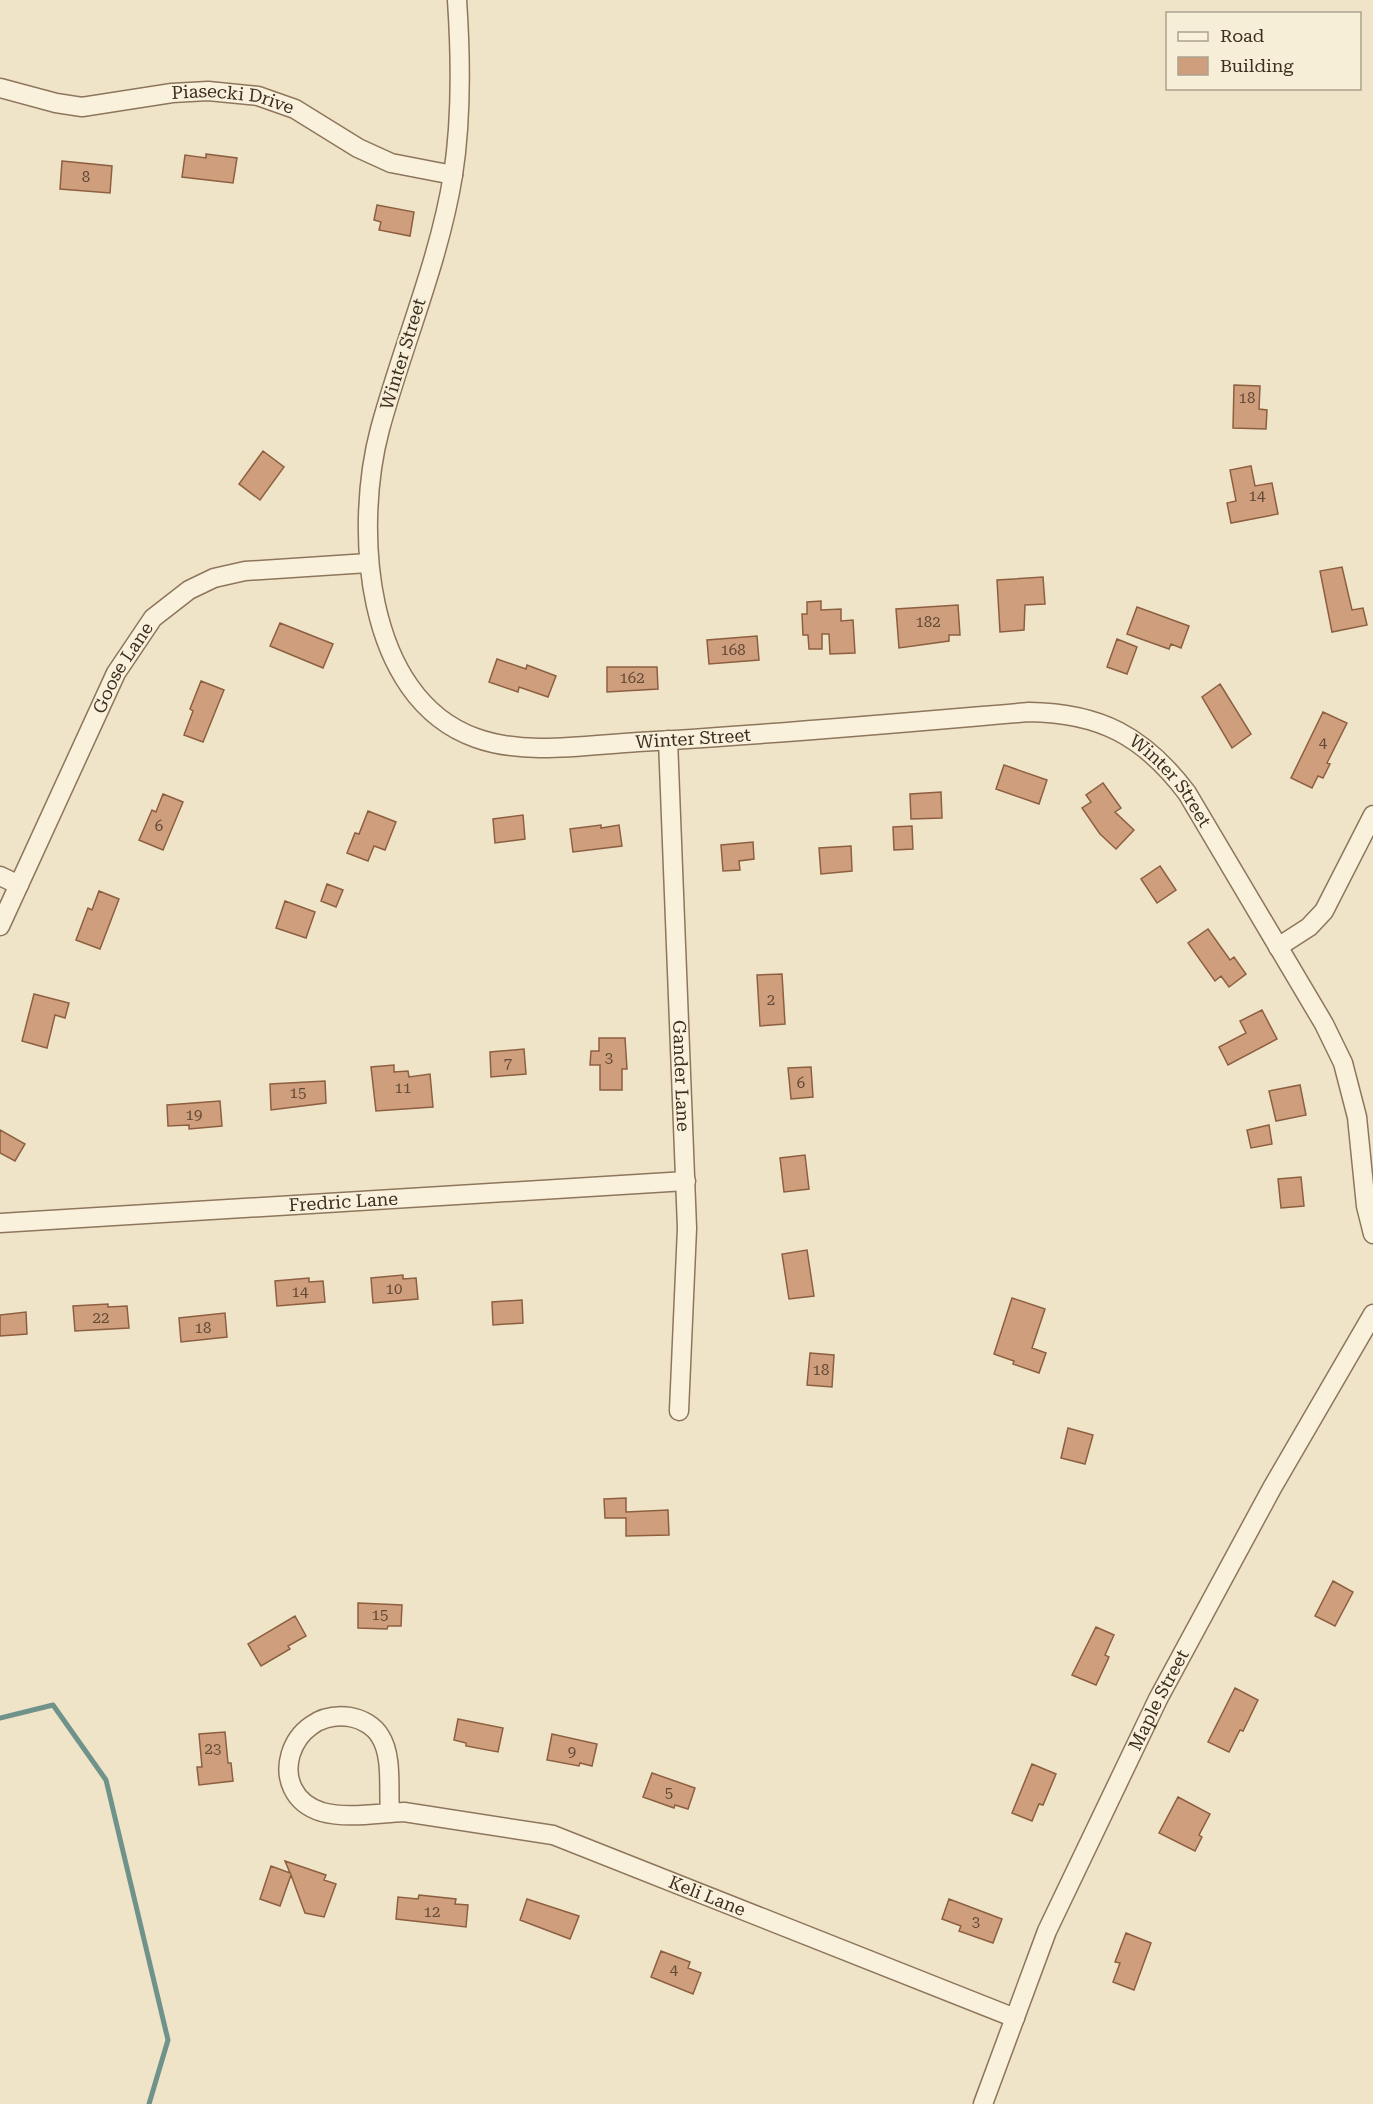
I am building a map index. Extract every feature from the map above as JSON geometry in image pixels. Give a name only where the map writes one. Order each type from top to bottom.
[{"type":"street","name":"Winter Street","points":[[457,0],[461,89],[453,175],[435,252],[375,451],[368,509],[368,563],[377,606],[389,643],[406,679],[425,705],[451,726],[492,743],[535,748],[1029,712],[1088,718],[1124,732],[1141,744],[1172,773],[1187,793],[1324,1024],[1349,1080],[1357,1117],[1366,1206],[1373,1234]]},
{"type":"street","name":"Piasecki Drive","points":[[0,88],[56,104],[82,107],[172,93],[208,91],[258,96],[305,114],[358,148],[391,163],[453,175]]},
{"type":"street","name":"Goose Lane","points":[[0,926],[116,673],[134,643],[159,613],[189,590],[214,578],[245,571],[368,563]]},
{"type":"street","name":"Gander Lane","points":[[668,740],[687,1228],[679,1411]]},
{"type":"street","points":[[1278,947],[1309,927],[1324,911],[1373,815]]},
{"type":"street","points":[[0,876],[19,885]]},
{"type":"street","name":"Fredric Lane","points":[[0,1223],[686,1181]]},
{"type":"street","name":"Maple Street","points":[[983,2104],[1047,1931],[1184,1646],[1373,1316]]},
{"type":"street","name":"Keli Lane","points":[[390,1812],[388,1758],[381,1737],[371,1725],[355,1718],[338,1715],[320,1719],[304,1728],[292,1746],[288,1764],[290,1780],[296,1792],[308,1804],[322,1812],[351,1814],[404,1812],[553,1835],[1015,2018]]},
{"type":"building","points":[[206,154],[237,158],[233,183],[182,177],[185,155],[206,158]]},
{"type":"building","points":[[62,161],[112,166],[110,193],[60,189]]},
{"type":"building","points":[[377,205],[414,212],[410,236],[379,230],[381,222],[374,220]]},
{"type":"building","points":[[1234,385],[1260,386],[1259,409],[1267,410],[1266,429],[1233,428]]},
{"type":"building","points":[[263,451],[284,467],[260,500],[239,484]]},
{"type":"building","points":[[1251,466],[1255,486],[1272,483],[1278,514],[1231,523],[1227,503],[1236,501],[1230,470]]},
{"type":"building","points":[[1342,567],[1352,610],[1363,608],[1367,625],[1332,632],[1320,571]]},
{"type":"building","points":[[1043,577],[1045,604],[1025,605],[1024,630],[1000,632],[997,580]]},
{"type":"building","points":[[821,601],[821,610],[841,609],[841,621],[853,620],[855,653],[830,654],[829,634],[822,634],[822,649],[809,649],[808,635],[803,635],[802,614],[807,614],[807,602]]},
{"type":"building","points":[[958,605],[960,635],[949,635],[949,641],[899,648],[896,609]]},
{"type":"building","points":[[1137,607],[1189,626],[1181,648],[1171,644],[1169,649],[1127,634]]},
{"type":"building","points":[[280,623],[333,644],[323,668],[270,646]]},
{"type":"building","points":[[757,636],[759,660],[709,664],[707,640]]},
{"type":"building","points":[[1117,639],[1137,647],[1127,674],[1107,667]]},
{"type":"building","points":[[497,659],[526,669],[527,665],[556,676],[548,697],[519,687],[518,692],[489,682]]},
{"type":"building","points":[[607,667],[657,667],[658,689],[607,692]]},
{"type":"building","points":[[201,681],[224,690],[203,742],[184,735],[193,711],[190,709]]},
{"type":"building","points":[[1220,684],[1251,734],[1232,748],[1202,697]]},
{"type":"building","points":[[1323,712],[1347,723],[1327,763],[1330,764],[1323,778],[1318,776],[1312,788],[1291,778]]},
{"type":"building","points":[[1004,765],[1047,780],[1039,804],[996,789]]},
{"type":"building","points":[[1103,783],[1121,808],[1115,812],[1134,830],[1116,849],[1100,834],[1082,808],[1091,802],[1086,795]]},
{"type":"building","points":[[941,792],[942,818],[911,819],[910,794]]},
{"type":"building","points":[[163,794],[183,802],[163,850],[139,840],[152,810],[156,812]]},
{"type":"building","points":[[368,811],[396,822],[385,850],[374,846],[368,861],[347,853],[355,833],[359,834]]},
{"type":"building","points":[[523,815],[525,839],[495,843],[493,819]]},
{"type":"building","points":[[601,825],[601,828],[619,825],[622,846],[573,852],[570,829]]},
{"type":"building","points":[[912,826],[913,849],[894,850],[893,827]]},
{"type":"building","points":[[753,842],[754,859],[739,861],[740,870],[723,871],[721,845]]},
{"type":"building","points":[[851,846],[852,871],[821,874],[819,848]]},
{"type":"building","points":[[1160,866],[1176,890],[1157,903],[1141,879]]},
{"type":"building","points":[[327,884],[343,890],[336,907],[321,901]]},
{"type":"building","points":[[99,891],[119,899],[100,949],[76,940],[88,908],[92,910]]},
{"type":"building","points":[[285,901],[315,912],[306,938],[276,928]]},
{"type":"building","points":[[1208,929],[1230,960],[1234,957],[1246,974],[1229,987],[1221,976],[1215,981],[1188,943]]},
{"type":"building","points":[[782,974],[785,1024],[760,1026],[757,975]]},
{"type":"building","points":[[34,994],[69,1003],[65,1018],[55,1015],[47,1048],[22,1041]]},
{"type":"building","points":[[1262,1010],[1277,1039],[1228,1065],[1219,1047],[1246,1033],[1240,1021]]},
{"type":"building","points":[[599,1038],[625,1038],[627,1069],[622,1069],[622,1090],[600,1090],[600,1065],[590,1065],[591,1051],[599,1051]]},
{"type":"building","points":[[524,1049],[526,1074],[491,1077],[490,1052]]},
{"type":"building","points":[[394,1065],[394,1072],[408,1071],[409,1077],[430,1074],[433,1107],[376,1111],[371,1067]]},
{"type":"building","points":[[811,1067],[813,1097],[791,1099],[788,1068]]},
{"type":"building","points":[[325,1081],[326,1103],[271,1110],[270,1084]]},
{"type":"building","points":[[1300,1085],[1306,1115],[1276,1121],[1269,1091]]},
{"type":"building","points":[[220,1101],[222,1126],[189,1129],[189,1125],[168,1126],[167,1105]]},
{"type":"building","points":[[1269,1125],[1272,1144],[1251,1148],[1247,1130]]},
{"type":"building","points":[[0,1130],[25,1144],[15,1161],[0,1153]]},
{"type":"building","points":[[805,1155],[809,1189],[784,1192],[780,1158]]},
{"type":"building","points":[[1301,1177],[1304,1206],[1281,1208],[1278,1179]]},
{"type":"building","points":[[807,1250],[814,1296],[789,1299],[782,1254]]},
{"type":"building","points":[[403,1275],[403,1279],[416,1278],[418,1299],[373,1303],[371,1278]]},
{"type":"building","points":[[309,1278],[309,1282],[323,1281],[325,1302],[277,1306],[275,1281]]},
{"type":"building","points":[[1012,1298],[1045,1309],[1032,1348],[1046,1353],[1039,1373],[1013,1364],[1014,1361],[994,1354]]},
{"type":"building","points":[[522,1300],[523,1323],[493,1325],[492,1302]]},
{"type":"building","points":[[108,1304],[108,1307],[127,1306],[129,1328],[75,1331],[73,1306]]},
{"type":"building","points":[[26,1312],[27,1334],[0,1336],[0,1315]]},
{"type":"building","points":[[225,1313],[227,1337],[181,1342],[179,1318]]},
{"type":"building","points":[[810,1353],[834,1355],[832,1387],[807,1385]]},
{"type":"building","points":[[1068,1428],[1093,1435],[1085,1464],[1061,1458]]},
{"type":"building","points":[[626,1498],[626,1512],[668,1510],[669,1535],[626,1536],[626,1518],[605,1518],[604,1499]]},
{"type":"building","points":[[1333,1581],[1353,1592],[1335,1626],[1315,1616]]},
{"type":"building","points":[[358,1603],[402,1605],[401,1626],[388,1626],[387,1629],[358,1628]]},
{"type":"building","points":[[295,1616],[306,1636],[288,1646],[290,1649],[261,1666],[248,1644]]},
{"type":"building","points":[[1096,1627],[1114,1635],[1105,1655],[1109,1657],[1096,1685],[1072,1675]]},
{"type":"building","points":[[1235,1688],[1258,1700],[1243,1731],[1240,1730],[1229,1752],[1208,1742]]},
{"type":"building","points":[[458,1719],[503,1728],[498,1752],[466,1746],[466,1743],[454,1740]]},
{"type":"building","points":[[225,1732],[228,1763],[231,1763],[233,1781],[199,1785],[197,1767],[202,1767],[199,1734]]},
{"type":"building","points":[[552,1734],[597,1744],[592,1766],[547,1760]]},
{"type":"building","points":[[1032,1764],[1056,1774],[1043,1805],[1039,1804],[1032,1821],[1012,1813]]},
{"type":"building","points":[[652,1773],[695,1788],[688,1809],[675,1805],[674,1808],[643,1797]]},
{"type":"building","points":[[1178,1797],[1210,1814],[1199,1835],[1202,1837],[1195,1851],[1159,1833]]},
{"type":"building","points":[[285,1861],[326,1875],[324,1880],[336,1884],[324,1917],[305,1913],[291,1875],[280,1906],[260,1899],[271,1866],[290,1873]]},
{"type":"building","points":[[419,1895],[456,1899],[455,1904],[468,1905],[466,1927],[396,1919],[398,1897],[418,1899]]},
{"type":"building","points":[[527,1899],[579,1916],[570,1939],[520,1920]]},
{"type":"building","points":[[949,1899],[1002,1919],[993,1943],[959,1931],[961,1926],[942,1919]]},
{"type":"building","points":[[1126,1933],[1151,1943],[1134,1990],[1113,1982],[1120,1963],[1115,1962]]},
{"type":"building","points":[[661,1951],[690,1962],[688,1968],[701,1973],[693,1994],[651,1977]]},
{"type":"waterway","points":[[0,1718],[53,1705],[106,1780],[168,2040],[149,2104]]}]
